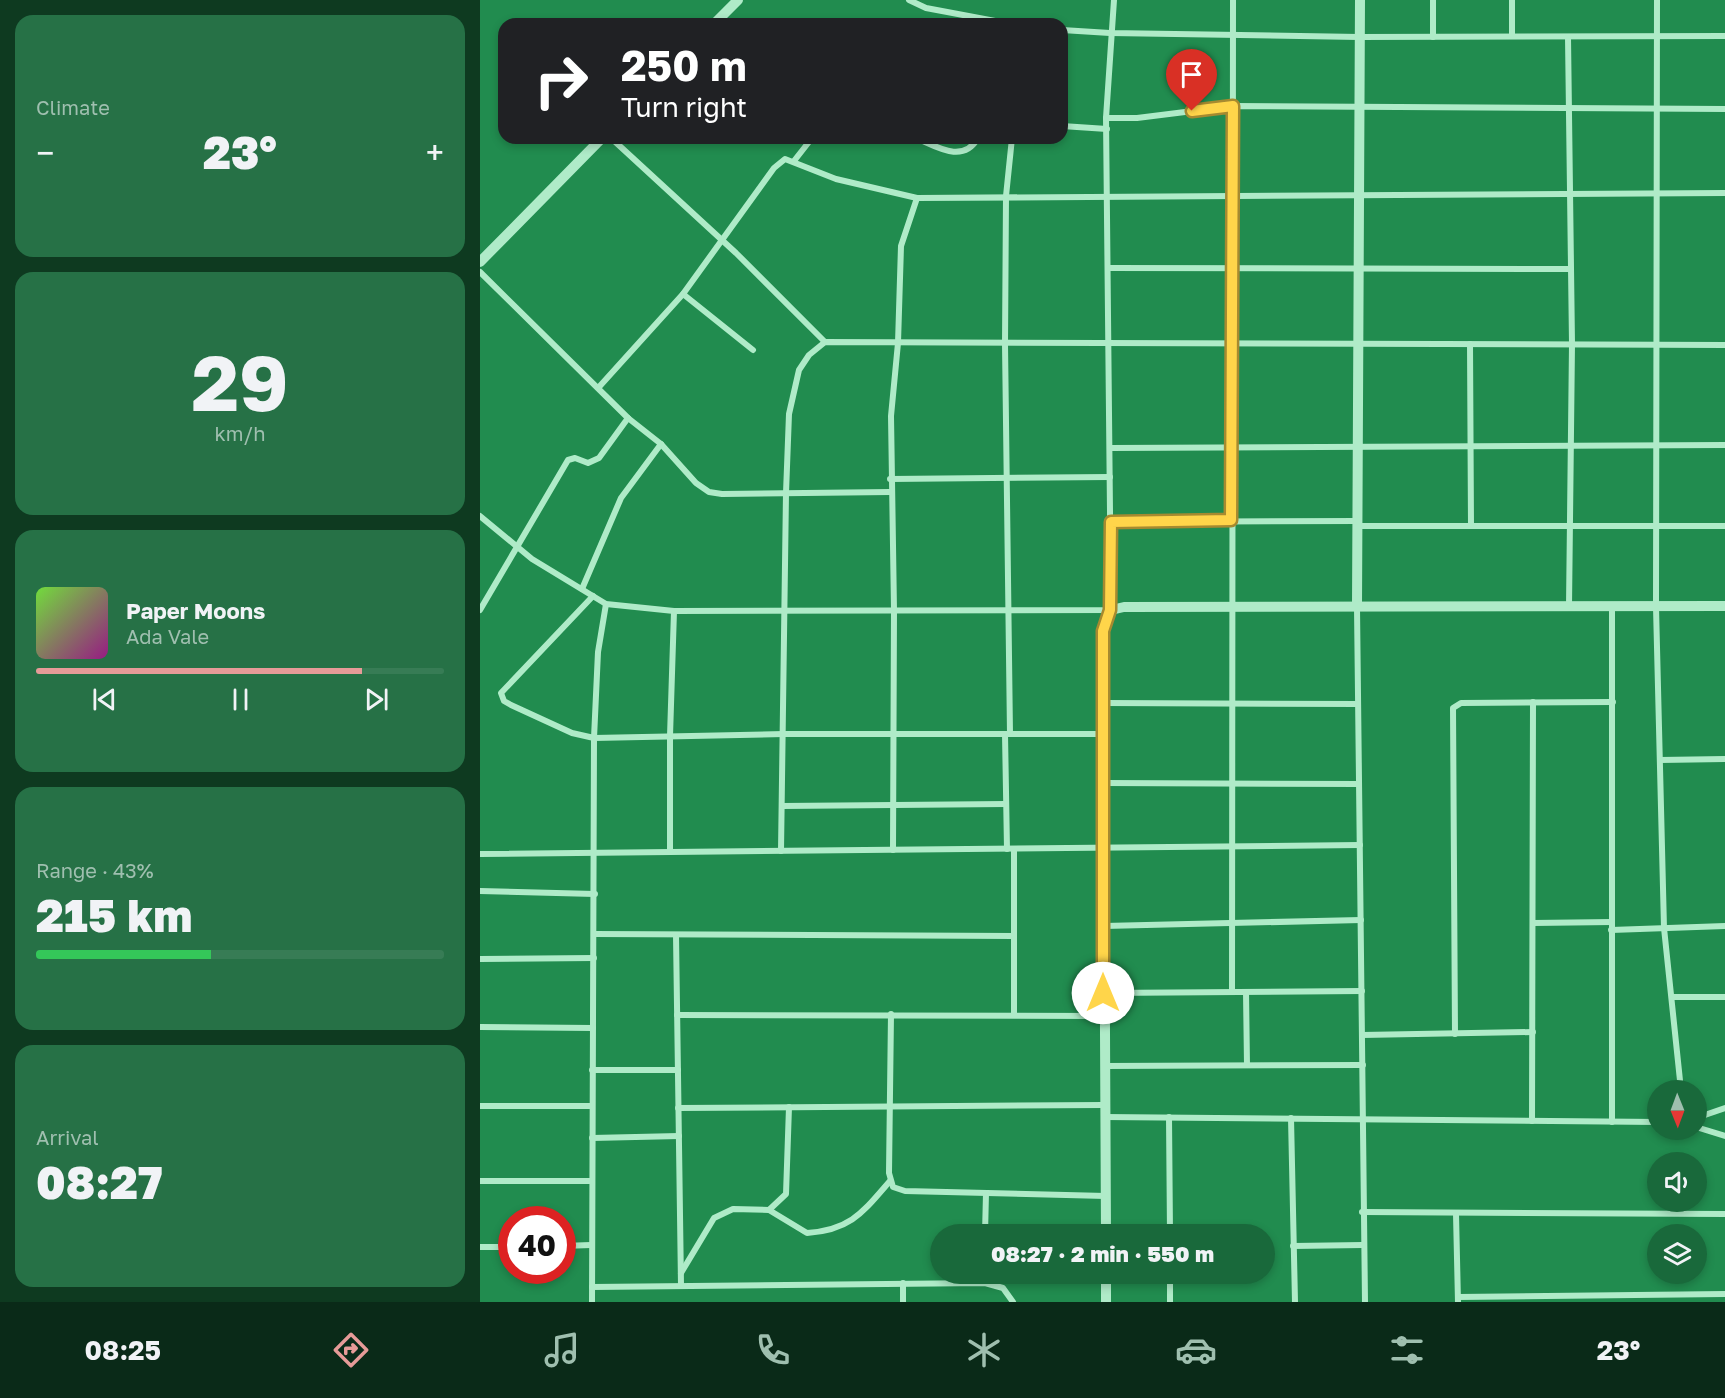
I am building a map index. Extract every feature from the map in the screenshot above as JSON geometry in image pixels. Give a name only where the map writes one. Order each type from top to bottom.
[{"type":"street","points":[[720,18],[738,0]]},
{"type":"street","points":[[909,0],[926,8],[979,18]]},
{"type":"street","points":[[1106,1224],[1103,1016],[1103,631],[1110,610],[1111,522],[1106,118],[1114,0]]},
{"type":"street","points":[[1232,992],[1233,0]]},
{"type":"street","points":[[1360,0],[1357,607],[1363,1065],[1362,1212],[1365,1302]]},
{"type":"street","points":[[1433,0],[1433,37]]},
{"type":"street","points":[[1512,0],[1512,36]]},
{"type":"street","points":[[1657,0],[1656,607],[1664,928],[1680,1080]]},
{"type":"street","points":[[1068,30],[1359,37],[1725,36]]},
{"type":"street","points":[[1568,37],[1572,344],[1569,607]]},
{"type":"street","points":[[1106,118],[1148,116],[1233,106],[1359,109],[1725,109]]},
{"type":"street","points":[[1068,126],[1107,129]]},
{"type":"street","points":[[480,262],[596,144]]},
{"type":"street","points":[[618,144],[723,241],[825,342]]},
{"type":"street","points":[[794,161],[807,144]]},
{"type":"street","points":[[930,144],[948,152],[964,153],[975,144]]},
{"type":"street","points":[[1011,144],[1006,196],[1005,344],[1009,478],[1006,804],[1011,849],[1014,1014]]},
{"type":"street","points":[[599,387],[683,294],[779,161],[786,159],[836,179],[917,198],[1725,193]]},
{"type":"street","points":[[893,850],[894,609],[890,479],[893,380],[898,343],[901,246],[917,198]]},
{"type":"street","points":[[1108,268],[1571,269]]},
{"type":"street","points":[[480,272],[628,418],[660,444],[696,483],[708,492],[722,494],[890,492]]},
{"type":"street","points":[[683,294],[753,350]]},
{"type":"street","points":[[781,851],[789,414],[795,376],[809,356],[825,342],[1725,345]]},
{"type":"street","points":[[1470,344],[1471,526]]},
{"type":"street","points":[[480,610],[516,545],[568,460],[575,458],[588,463],[599,458],[628,418]]},
{"type":"street","points":[[582,589],[621,498],[660,444]]},
{"type":"street","points":[[1110,447],[1725,445]]},
{"type":"street","points":[[890,479],[1110,477]]},
{"type":"street","points":[[480,516],[557,576],[606,604],[674,611],[894,609],[1008,611],[1110,610],[1124,607],[1725,606]]},
{"type":"street","points":[[1111,522],[1231,520],[1471,526],[1725,526]]},
{"type":"street","points":[[593,596],[501,693],[504,701],[511,705],[572,733],[594,738],[784,734],[1104,734]]},
{"type":"street","points":[[592,1302],[594,738],[598,652],[606,604]]},
{"type":"street","points":[[1612,606],[1612,1122]]},
{"type":"street","points":[[670,852],[670,736],[674,611]]},
{"type":"street","points":[[1532,1121],[1533,702]]},
{"type":"street","points":[[1455,1034],[1453,708],[1461,703],[1613,702]]},
{"type":"street","points":[[1104,703],[1358,704]]},
{"type":"street","points":[[1660,760],[1725,759]]},
{"type":"street","points":[[1104,783],[1359,784]]},
{"type":"street","points":[[782,806],[1006,804]]},
{"type":"street","points":[[480,854],[1360,845]]},
{"type":"street","points":[[480,891],[595,894]]},
{"type":"street","points":[[1103,926],[1361,920]]},
{"type":"street","points":[[1533,923],[1612,922]]},
{"type":"street","points":[[1611,930],[1725,927]]},
{"type":"street","points":[[594,934],[1014,936]]},
{"type":"street","points":[[676,935],[681,1285]]},
{"type":"street","points":[[480,958],[594,958]]},
{"type":"street","points":[[1103,993],[1362,991]]},
{"type":"street","points":[[1246,992],[1247,1065]]},
{"type":"street","points":[[1673,997],[1725,997]]},
{"type":"street","points":[[891,1014],[890,1181],[893,1187],[905,1191],[1106,1196]]},
{"type":"street","points":[[677,1015],[1103,1016]]},
{"type":"street","points":[[480,1027],[593,1028]]},
{"type":"street","points":[[1362,1035],[1533,1032]]},
{"type":"street","points":[[1104,1066],[1363,1065]]},
{"type":"street","points":[[592,1070],[678,1070]]},
{"type":"street","points":[[678,1108],[1104,1105]]},
{"type":"street","points":[[480,1106],[592,1106]]},
{"type":"street","points":[[769,1210],[786,1194],[789,1107]]},
{"type":"street","points":[[1707,1114],[1725,1108]]},
{"type":"street","points":[[1104,1117],[1647,1122]]},
{"type":"street","points":[[1169,1117],[1170,1224]]},
{"type":"street","points":[[1291,1118],[1295,1302]]},
{"type":"street","points":[[1707,1131],[1725,1136]]},
{"type":"street","points":[[592,1138],[679,1136]]},
{"type":"street","points":[[480,1181],[592,1181]]},
{"type":"street","points":[[681,1274],[714,1218],[733,1209],[769,1210],[807,1233],[841,1228],[863,1211],[890,1181]]},
{"type":"street","points":[[985,1224],[986,1193]]},
{"type":"street","points":[[1362,1212],[1725,1214]]},
{"type":"street","points":[[1456,1214],[1458,1299],[1624,1299],[1725,1294]]},
{"type":"street","points":[[576,1246],[591,1245]]},
{"type":"street","points":[[1293,1246],[1363,1245]]},
{"type":"street","points":[[480,1247],[498,1246]]},
{"type":"street","points":[[903,1283],[903,1302]]},
{"type":"street","points":[[592,1287],[930,1283]]},
{"type":"street","points":[[989,1284],[1003,1288],[1012,1302]]},
{"type":"street","points":[[1106,1284],[1106,1302]]},
{"type":"street","points":[[1170,1284],[1170,1302]]},
{"type":"route","points":[[1103,993],[1103,631],[1110,610],[1111,522],[1231,520],[1233,106],[1192,111]]}]
